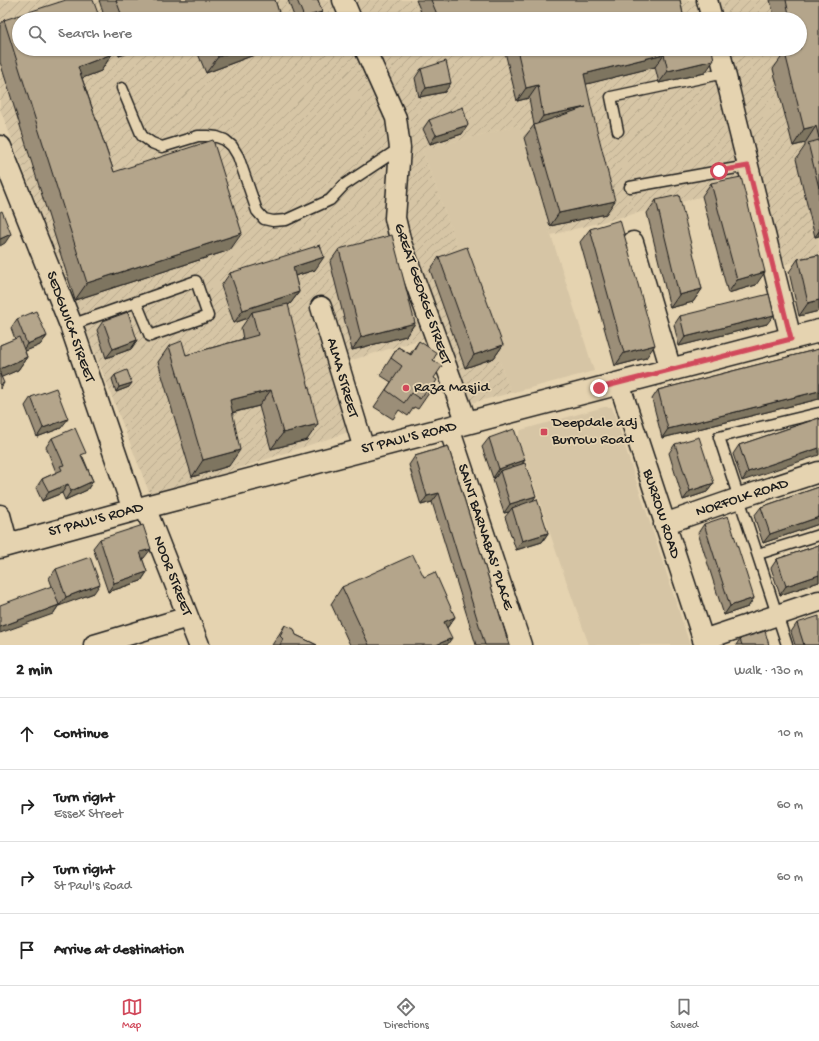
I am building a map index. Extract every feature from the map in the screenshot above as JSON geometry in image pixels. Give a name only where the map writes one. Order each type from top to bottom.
[{"type":"street","points":[[343,0],[348,12]]},
{"type":"street","points":[[707,0],[710,12]]},
{"type":"street","name":"GREAT GEORGE STREET","points":[[368,56],[396,118],[400,148],[395,218],[401,243],[458,426]]},
{"type":"street","points":[[721,56],[791,339]]},
{"type":"street","name":"SEDGWICK STREET","points":[[0,147],[140,508]]},
{"type":"street","points":[[633,242],[670,370]]},
{"type":"street","name":"ALMA STREET","points":[[321,306],[364,449]]},
{"type":"street","name":"ST PAUL'S ROAD","points":[[4,546],[140,508],[819,331]]},
{"type":"street","name":"BURROW ROAD","points":[[609,386],[664,524],[704,642]]},
{"type":"street","name":"SAINT BARNABAS' PLACE","points":[[458,426],[521,645]]},
{"type":"street","name":"NORFOLK ROAD","points":[[664,524],[819,472]]},
{"type":"street","name":"NOOR STREET","points":[[140,508],[199,645]]},
{"type":"street","points":[[0,515],[4,546]]},
{"type":"street","points":[[704,642],[776,615],[819,601]]},
{"type":"street","points":[[94,645],[188,617]]},
{"type":"lane","points":[[618,131],[611,96],[725,73]]},
{"type":"lane","points":[[122,88],[142,136],[152,143],[162,147],[198,136],[208,136],[217,137],[229,143],[238,156],[257,211],[264,219],[273,221],[286,220],[330,200],[344,185],[400,148]]},
{"type":"lane","points":[[630,187],[748,166]]},
{"type":"lane","points":[[70,325],[196,281],[208,316],[150,336],[136,302]]},
{"type":"lane","points":[[787,645],[719,437],[819,413]]},
{"type":"lane","points":[[758,554],[819,535]]},
{"type":"shaded area","points":[[0,0],[819,0],[819,256],[781,265],[759,182],[551,235],[519,125],[422,150],[511,393],[463,405],[439,334],[335,365],[349,432],[151,497],[0,109]]},
{"type":"shaded area","points":[[519,125],[551,235],[594,371],[511,393],[422,150]]},
{"type":"shaded area","points":[[604,407],[612,407],[690,645],[589,645],[518,437],[521,430]]},
{"type":"building","points":[[66,0],[93,0],[97,12],[29,12]]},
{"type":"building","points":[[116,0],[275,0],[279,12],[120,12]]},
{"type":"building","points":[[297,0],[318,0],[322,12],[302,12]]},
{"type":"building","points":[[431,0],[680,0],[683,12],[436,12]]},
{"type":"building","points":[[786,0],[819,0],[819,138],[816,126],[804,129],[786,56],[807,56],[807,12],[789,12]]},
{"type":"building","points":[[12,17],[12,45],[4,20]]},
{"type":"building","points":[[15,56],[107,56],[78,67],[114,172],[213,140],[242,233],[87,283]]},
{"type":"building","points":[[519,56],[656,56],[584,74],[615,201],[559,213],[534,125],[586,107],[543,116],[538,85],[526,88]]},
{"type":"building","points":[[664,56],[713,56],[714,60],[668,71]]},
{"type":"building","points":[[446,61],[451,83],[426,88],[421,69]]},
{"type":"building","points":[[463,107],[468,125],[436,135],[429,120]]},
{"type":"building","points":[[819,140],[819,188],[808,143]]},
{"type":"building","points":[[741,177],[765,272],[737,280],[711,183]]},
{"type":"building","points":[[679,195],[702,289],[679,295],[656,200]]},
{"type":"building","points":[[2,211],[11,234],[0,239],[0,212]]},
{"type":"building","points":[[620,220],[655,345],[624,353],[590,229]]},
{"type":"building","points":[[392,235],[415,323],[361,337],[339,249]]},
{"type":"building","points":[[320,245],[324,257],[293,267],[299,292],[243,310],[230,273]]},
{"type":"building","points":[[467,247],[503,345],[474,355],[439,257]]},
{"type":"building","points":[[819,255],[819,300],[808,303],[798,259]]},
{"type":"building","points":[[769,294],[774,315],[685,337],[680,316]]},
{"type":"building","points":[[288,304],[318,424],[283,433],[271,390],[230,400],[240,450],[203,460],[169,346],[182,341],[186,355],[258,335],[252,312]]},
{"type":"building","points":[[36,311],[47,336],[27,344],[17,319]]},
{"type":"building","points":[[128,312],[137,340],[113,349],[103,321]]},
{"type":"building","points":[[19,337],[27,357],[0,369],[0,345]]},
{"type":"building","points":[[419,341],[437,353],[433,360],[442,366],[434,378],[437,380],[429,393],[426,391],[420,399],[411,393],[404,403],[386,390],[402,366],[391,358],[398,347],[411,355]]},
{"type":"building","points":[[819,349],[819,391],[668,429],[658,390]]},
{"type":"building","points":[[127,370],[132,383],[119,387],[115,375]]},
{"type":"building","points":[[0,374],[4,383],[0,385]]},
{"type":"building","points":[[56,388],[68,419],[43,428],[31,397]]},
{"type":"building","points":[[819,418],[819,448],[748,472],[739,445]]},
{"type":"building","points":[[75,428],[86,453],[81,455],[93,481],[71,491],[68,484],[49,492],[42,479],[62,470],[60,466],[64,465],[52,438]]},
{"type":"building","points":[[514,429],[525,460],[499,469],[489,438]]},
{"type":"building","points":[[699,437],[714,483],[690,491],[675,444]]},
{"type":"building","points":[[448,446],[509,645],[485,645],[439,493],[427,496],[415,456]]},
{"type":"building","points":[[525,463],[536,496],[510,504],[500,471]]},
{"type":"building","points":[[819,487],[819,517],[770,534],[761,507]]},
{"type":"building","points":[[537,499],[548,533],[522,541],[512,508]]},
{"type":"building","points":[[728,516],[754,598],[730,606],[704,524]]},
{"type":"building","points":[[143,525],[151,549],[140,552],[147,572],[114,583],[100,539]]},
{"type":"building","points":[[819,545],[819,575],[786,586],[777,559]]},
{"type":"building","points":[[413,555],[424,577],[435,572],[455,617],[444,622],[452,638],[436,645],[369,645],[342,587]]},
{"type":"building","points":[[90,557],[100,584],[66,597],[56,569]]},
{"type":"building","points":[[52,586],[59,605],[0,627],[0,605]]},
{"type":"building","points":[[819,616],[819,645],[804,645],[797,623]]},
{"type":"building","points":[[285,625],[294,629],[296,635],[317,645],[280,645],[283,639],[280,636]]},
{"type":"building","points":[[765,631],[769,645],[742,645],[740,639]]},
{"type":"place","name":"Raza Masjid","points":[[406,388]]},
{"type":"place","name":"Deepdale adj Burrow Road","points":[[544,432]]},
{"type":"route","points":[[599,388],[791,339],[748,166],[719,171]]}]
